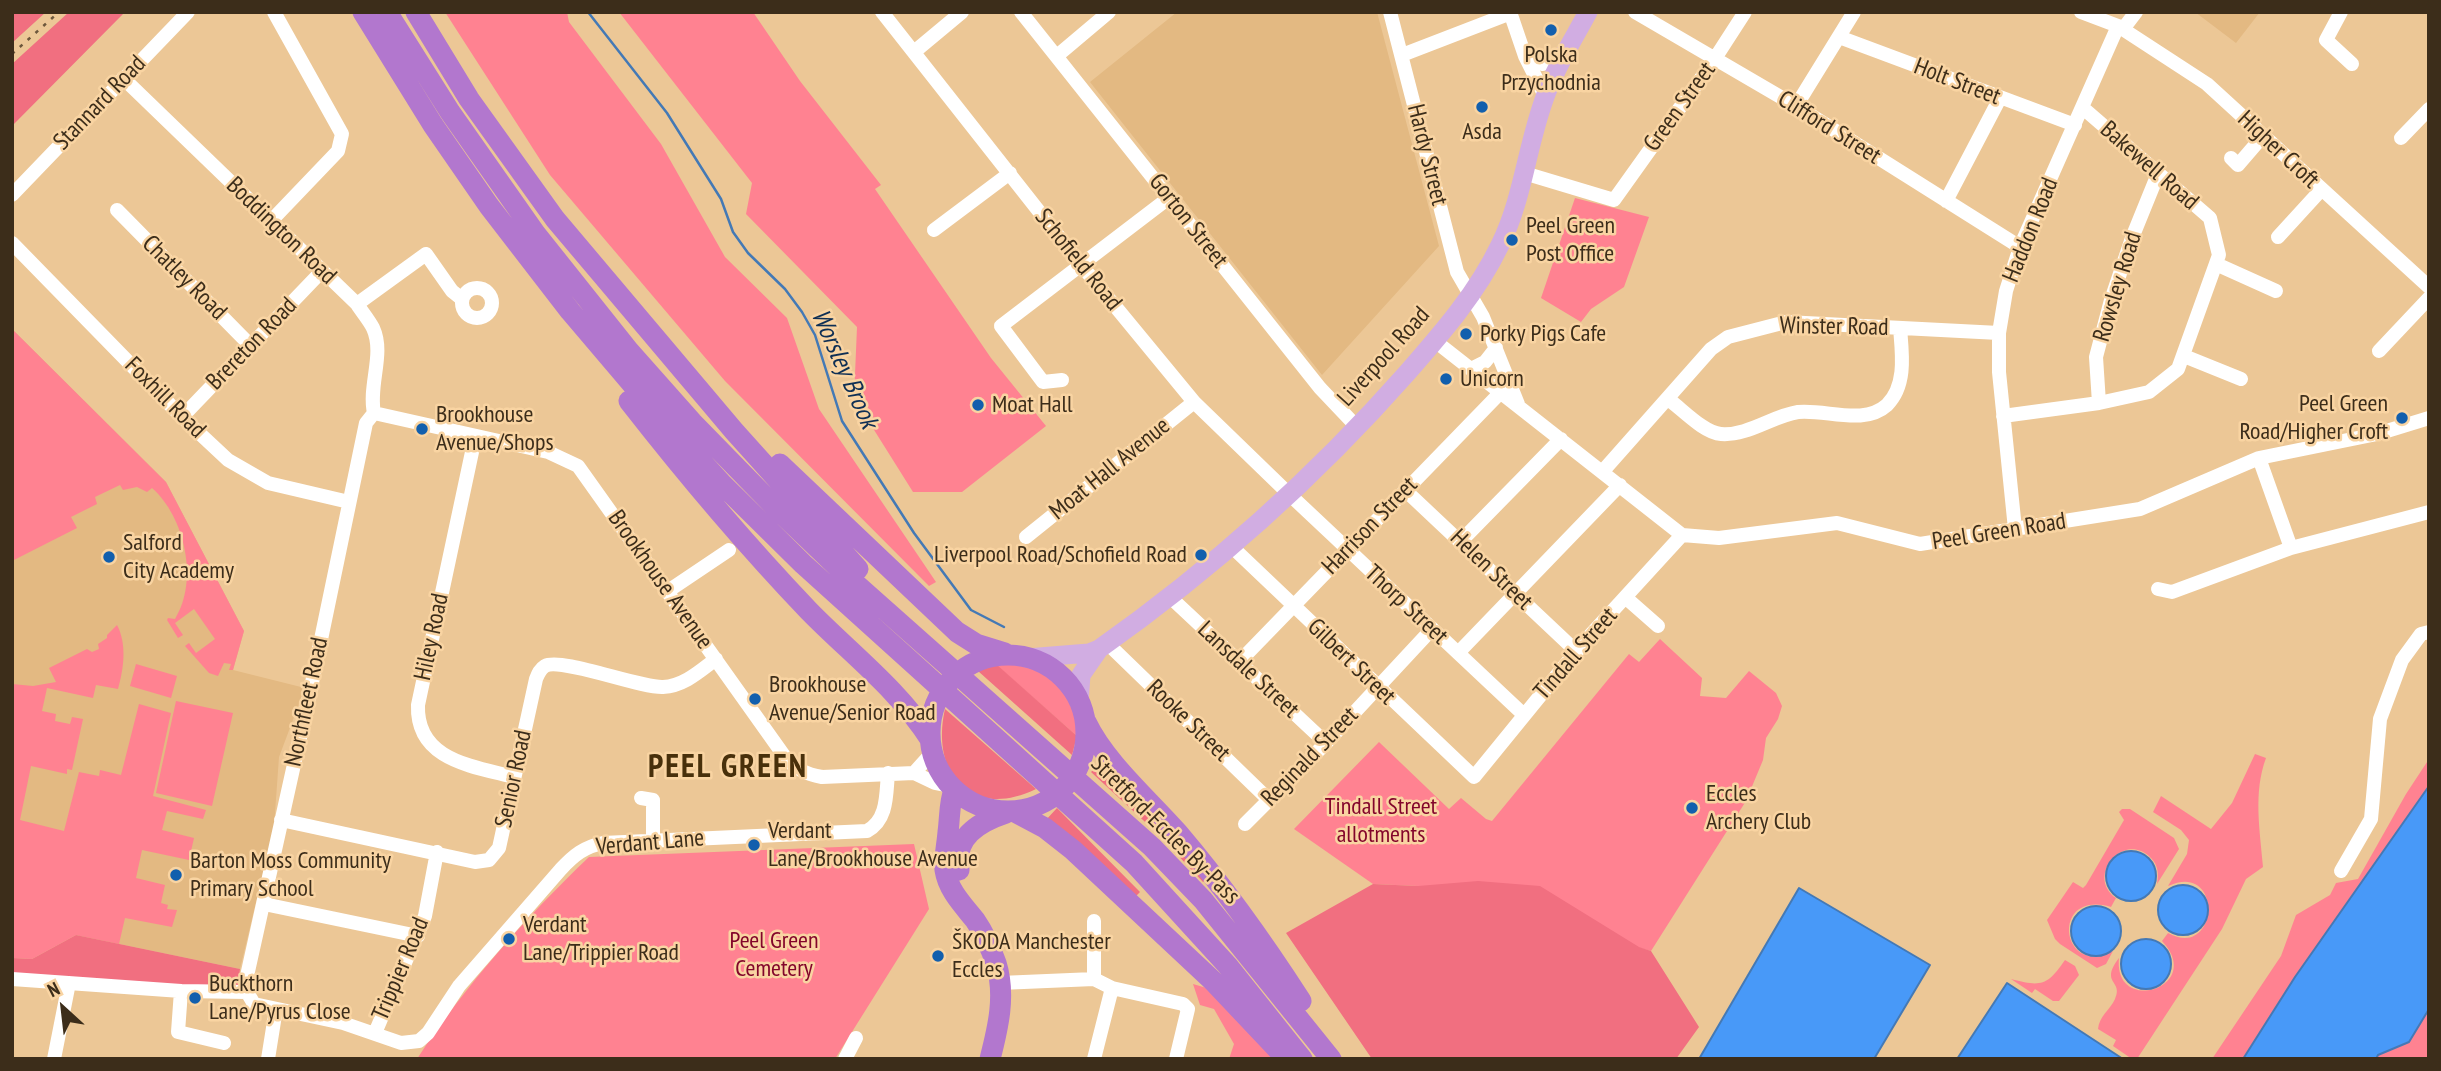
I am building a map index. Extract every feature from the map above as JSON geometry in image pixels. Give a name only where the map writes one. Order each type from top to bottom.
[{"type":"highway","points":[[363,12],[476,187],[583,328],[628,401],[717,509],[813,615],[917,719],[931,746],[936,765],[952,788],[976,805],[993,810],[1026,809],[1044,802],[1067,784],[1078,767],[1084,748],[1082,710]]},
{"type":"highway","points":[[387,12],[505,193],[629,351],[692,422],[778,510],[848,577],[940,658]]},
{"type":"highway","points":[[416,12],[469,99],[555,219],[798,504],[940,658]]},
{"type":"highway","name":"Stretford-Eccles By-Pass","points":[[583,328],[723,485],[803,564],[1134,863],[1182,913],[1302,1059]]},
{"type":"highway","points":[[694,384],[741,425],[938,615],[969,640],[1047,666],[1059,674],[1082,710],[1098,745],[1230,897],[1300,999],[1337,1059]]},
{"type":"highway","points":[[931,746],[933,710],[941,692],[954,677],[978,662],[997,656],[1021,657]]},
{"type":"highway","name":"Stretford-Eccles By-Pass","points":[[940,658],[1152,847],[1203,900],[1331,1059]]},
{"type":"highway","points":[[952,788],[945,867],[958,900],[976,922]]},
{"type":"highway","points":[[990,1059],[1000,1013],[1000,983],[997,965],[976,922],[958,863],[960,848],[967,834],[979,824],[1012,811],[1045,828],[1073,850],[1172,942],[1287,1059]]},
{"type":"main road","name":"Liverpool Road","points":[[1021,657],[1089,653],[1103,646],[1169,596],[1289,494],[1357,427],[1435,341],[1470,295],[1505,234],[1545,96],[1588,12]]},
{"type":"main road","name":"Liverpool Road","points":[[1082,710],[1081,675],[1103,646]]},
{"type":"street","name":"Stannard Road","points":[[12,195],[188,12]]},
{"type":"street","points":[[271,221],[338,151],[342,134],[274,12]]},
{"type":"street","name":"Schofield Road","points":[[882,12],[1082,266],[1194,402],[1289,494]]},
{"type":"street","points":[[914,52],[962,12]]},
{"type":"street","name":"Gorton Street","points":[[1021,12],[1058,55],[1320,388],[1357,427]]},
{"type":"street","points":[[1058,55],[1109,12]]},
{"type":"street","name":"Hardy Street","points":[[1390,12],[1457,272],[1470,295]]},
{"type":"street","name":"Clifford Street","points":[[1635,12],[1796,106],[2020,247]]},
{"type":"street","name":"Green Street","points":[[1524,173],[1614,200],[1745,12]]},
{"type":"street","points":[[1796,106],[1854,12]]},
{"type":"street","name":"Higher Croft","points":[[2081,12],[2121,27],[2207,84],[2429,287]]},
{"type":"street","name":"Haddon Road","points":[[2015,529],[1999,372],[1999,333],[2006,291],[2020,247],[2082,108],[2121,27],[2136,12]]},
{"type":"street","points":[[2340,12],[2326,40],[2352,64]]},
{"type":"street","points":[[1402,55],[1506,15],[1545,96]]},
{"type":"street","name":"Holt Street","points":[[1839,37],[2075,125]]},
{"type":"street","points":[[1526,57],[1543,64],[1564,56]]},
{"type":"street","name":"Boddington Road","points":[[123,78],[357,304],[374,329],[378,348],[372,401],[374,413]]},
{"type":"street","points":[[1946,201],[2000,98]]},
{"type":"street","name":"Bakewell Road","points":[[2003,416],[2099,403],[2149,392],[2178,369],[2219,255],[2210,218],[2082,108]]},
{"type":"street","points":[[2401,138],[2429,109]]},
{"type":"street","points":[[2231,158],[2238,164],[2263,136]]},
{"type":"street","points":[[934,230],[1010,173]]},
{"type":"street","name":"Rowsley Road","points":[[2099,403],[2096,357],[2127,251],[2158,174]]},
{"type":"street","points":[[2278,237],[2292,229],[2321,190]]},
{"type":"street","points":[[1062,380],[1044,382],[1001,326],[1170,197]]},
{"type":"street","name":"Chatley Road","points":[[117,210],[251,346]]},
{"type":"street","name":"Foxhill Road","points":[[12,243],[182,417],[228,460],[250,474],[278,486],[349,502]]},
{"type":"street","points":[[357,304],[426,254],[452,291],[462,299]]},
{"type":"street","points":[[2216,264],[2276,291]]},
{"type":"street","name":"Brereton Road","points":[[182,417],[322,271]]},
{"type":"street","points":[[1470,295],[1483,317],[1518,404]]},
{"type":"street","points":[[2379,351],[2429,298]]},
{"type":"street","name":"Winster Road","points":[[1603,471],[1711,349],[1728,337],[1747,330],[1786,322],[1999,333]]},
{"type":"street","points":[[1668,398],[1707,431],[1720,434],[1739,433],[1776,416],[1800,412],[1824,411],[1863,415],[1879,410],[1895,393],[1901,376],[1900,328]]},
{"type":"street","points":[[1435,341],[1682,535]]},
{"type":"street","points":[[1471,369],[1485,362],[1496,348]]},
{"type":"street","points":[[2184,356],[2241,379]]},
{"type":"street","name":"Harrison Street","points":[[1239,662],[1501,392]]},
{"type":"street","name":"Moat Hall Avenue","points":[[1026,537],[1194,402]]},
{"type":"street","name":"Brookhouse Avenue","points":[[374,413],[475,438],[548,452],[578,466],[785,757],[799,770],[807,775],[822,777],[914,773],[952,788]]},
{"type":"street","name":"Northfleet Road","points":[[247,992],[247,976],[366,423],[374,413]]},
{"type":"street","name":"Peel Green Road","points":[[1682,535],[1719,538],[1837,523],[1920,544],[2140,509],[2259,458],[2377,434],[2429,418]]},
{"type":"street","name":"Hiley Road","points":[[475,438],[417,716],[423,735],[439,752],[469,765],[514,777]]},
{"type":"street","points":[[1461,541],[1561,439]]},
{"type":"street","points":[[2259,458],[2291,548]]},
{"type":"street","points":[[1458,653],[1620,485]]},
{"type":"street","name":"Helen Street","points":[[1405,490],[1577,652]]},
{"type":"street","name":"Thorp Street","points":[[1289,494],[1524,715]]},
{"type":"street","points":[[2158,589],[2172,592],[2291,548],[2429,512]]},
{"type":"street","name":"Tindall Street","points":[[1474,777],[1577,652],[1682,535]]},
{"type":"street","name":"Gilbert Street","points":[[1230,545],[1474,777]]},
{"type":"street","points":[[668,591],[729,550]]},
{"type":"street","name":"Lansdale Street","points":[[1169,596],[1326,743]]},
{"type":"street","points":[[1625,597],[1658,626]]},
{"type":"street","name":"Reginald Street","points":[[1245,824],[1326,743],[1432,629]]},
{"type":"street","points":[[2341,871],[2371,819],[2380,719],[2402,660],[2421,634],[2429,632]]},
{"type":"street","name":"Rooke Street","points":[[1103,646],[1269,800]]},
{"type":"street","name":"Senior Road","points":[[281,820],[481,862],[489,860],[499,848],[536,680],[545,666],[569,667],[662,687],[688,680],[716,659]]},
{"type":"street","points":[[914,773],[931,746]]},
{"type":"street","name":"Verdant Lane","points":[[375,1033],[401,1043],[415,1043],[423,1038],[459,986],[577,853],[587,847],[603,843],[653,840],[867,831],[882,817],[888,773]]},
{"type":"street","points":[[641,798],[653,800],[653,840]]},
{"type":"street","name":"Trippier Road","points":[[247,992],[254,1004],[343,1023],[375,1033],[425,916],[437,852]]},
{"type":"street","points":[[264,904],[418,936]]},
{"type":"street","points":[[1094,921],[1094,979]]},
{"type":"street","points":[[12,979],[181,991],[247,992]]},
{"type":"street","points":[[1000,983],[1094,979],[1112,988],[1183,1004],[1188,1009],[1176,1059]]},
{"type":"street","points":[[54,1059],[69,983]]},
{"type":"street","points":[[1094,1059],[1112,988]]},
{"type":"street","points":[[181,991],[178,1032],[224,1043]]},
{"type":"street","points":[[268,1059],[276,1009]]},
{"type":"street","points":[[845,1059],[856,1038]]},
{"type":"shaded area","points":[[12,12],[46,12],[12,43]]},
{"type":"shaded area","points":[[69,12],[125,12],[12,126],[12,64]]},
{"type":"shaded area","points":[[1177,12],[1377,12],[1439,246],[1322,375],[1090,82]]},
{"type":"shaded area","points":[[2195,12],[2260,12],[2236,43]]},
{"type":"shaded area","name":"Salford City Academy","points":[[12,329],[166,482],[244,631],[233,670],[305,688],[279,757],[274,827],[240,969],[76,935],[12,888]]},
{"type":"shaded area","points":[[996,664],[1077,736],[1072,755],[978,671]]},
{"type":"shaded area","points":[[945,709],[1036,789],[1013,797],[993,799],[975,795],[961,785],[950,771],[944,754],[942,733]]},
{"type":"shaded area","points":[[1104,759],[1209,877],[1203,882],[1156,832],[1091,772]]},
{"type":"shaded area","points":[[1057,808],[1140,892],[1134,898],[1045,821]]},
{"type":"shaded area","points":[[1478,881],[1540,886],[1639,947],[1651,951],[1699,1027],[1676,1059],[1372,1059],[1286,933],[1373,884],[1418,886]]},
{"type":"shaded area","points":[[76,935],[240,969],[238,985],[231,989],[12,973],[12,958],[32,959]]},
{"type":"green space","points":[[445,12],[567,12],[569,22],[661,144],[725,257],[787,318],[819,409],[936,582],[929,586],[725,381],[550,175]]},
{"type":"green space","points":[[619,12],[753,12],[800,81],[881,185],[875,189],[991,358],[1046,426],[962,492],[913,492],[854,398],[857,327],[746,214],[752,183]]},
{"type":"green space","points":[[1575,198],[1649,217],[1624,287],[1591,309],[1581,322],[1541,298]]},
{"type":"green space","points":[[12,329],[166,482],[244,631],[233,670],[229,670],[231,664],[224,663],[218,676],[209,673],[185,646],[189,643],[196,653],[215,639],[194,609],[175,623],[183,635],[178,638],[167,620],[175,619],[182,604],[186,587],[185,550],[173,515],[152,488],[147,492],[137,487],[123,490],[120,485],[95,497],[97,504],[71,517],[77,528],[12,561]]},
{"type":"green space","points":[[117,625],[124,656],[118,689],[96,685],[93,698],[47,688],[42,711],[56,714],[55,721],[70,724],[72,717],[83,719],[72,770],[67,769],[67,774],[31,766],[20,820],[64,831],[79,772],[99,776],[100,770],[121,775],[139,704],[171,713],[153,796],[206,810],[203,819],[167,811],[162,830],[194,838],[189,860],[142,850],[136,878],[165,885],[161,903],[168,905],[167,909],[177,910],[172,927],[125,918],[119,944],[76,935],[32,959],[12,958],[12,684],[33,686],[56,682],[49,668],[87,649],[92,652],[99,649],[98,644],[107,638]]},
{"type":"green space","name":"Tindall Street allotments","points":[[1660,639],[1702,678],[1700,696],[1726,698],[1749,671],[1776,693],[1782,706],[1778,719],[1766,738],[1763,760],[1746,801],[1651,951],[1418,886],[1373,884],[1294,829],[1379,742],[1449,809],[1461,798],[1492,821],[1629,654],[1639,662]]},
{"type":"green space","points":[[1017,662],[1046,670],[1065,684],[1075,706],[1077,736],[996,665]]},
{"type":"green space","points":[[136,664],[177,676],[171,698],[130,686]]},
{"type":"green space","points":[[176,701],[233,713],[212,806],[156,793]]},
{"type":"green space","points":[[2255,754],[2266,758],[2259,798],[2263,867],[2246,879],[2222,929],[2137,1059],[2132,1059],[2113,1046],[2116,1040],[2098,1029],[2100,1020],[2117,993],[2111,977],[2113,966],[2119,958],[2121,976],[2129,986],[2142,991],[2155,989],[2166,982],[2173,972],[2173,958],[2162,941],[2168,933],[2185,938],[2197,934],[2205,924],[2208,910],[2206,897],[2199,886],[2186,882],[2168,886],[2187,854],[2189,840],[2181,830],[2153,812],[2161,796],[2211,829],[2232,803]]},
{"type":"green space","points":[[2429,759],[2429,786],[2295,977],[2243,1059],[2212,1059],[2281,956],[2296,915],[2330,895],[2336,883],[2358,879]]},
{"type":"green space","points":[[2122,809],[2130,809],[2174,838],[2179,849],[2157,884],[2155,864],[2140,851],[2130,849],[2112,859],[2106,868],[2105,879],[2107,889],[2116,898],[2111,907],[2091,905],[2078,910],[2071,920],[2069,933],[2073,945],[2082,953],[2095,956],[2113,951],[2106,964],[2097,968],[2060,944],[2047,920],[2073,882],[2083,888],[2086,885],[2124,820],[2119,812]]},
{"type":"green space","name":"Peel Green Cemetery","points":[[914,844],[929,909],[835,1059],[417,1059],[455,1005],[497,953],[589,857]]},
{"type":"green space","points":[[2065,960],[2075,966],[2079,975],[2059,1001],[2053,1001],[2035,989],[2032,993],[2011,979],[2030,983],[2048,980]]},
{"type":"green space","points":[[1193,984],[1210,989],[1274,1059],[1229,1059],[1234,1044],[1214,1009],[1200,1005]]},
{"type":"green space","points":[[2429,1009],[2429,1059],[2376,1059],[2378,1055],[2409,1042]]},
{"type":"water","points":[[2429,786],[2429,1009],[2409,1042],[2378,1055],[2376,1059],[2243,1059],[2295,977]]},
{"type":"water","points":[[2131,851],[2149,858],[2156,876],[2149,894],[2131,901],[2113,894],[2106,876],[2113,858]]},
{"type":"water","points":[[2183,885],[2201,892],[2208,910],[2201,928],[2183,935],[2165,928],[2158,910],[2165,892]]},
{"type":"water","points":[[1799,888],[1930,965],[1874,1059],[1699,1059]]},
{"type":"water","points":[[2096,906],[2114,913],[2121,931],[2114,949],[2096,956],[2078,949],[2071,931],[2078,913]]},
{"type":"water","points":[[2146,939],[2164,946],[2171,964],[2164,982],[2146,989],[2128,982],[2121,964],[2128,946]]},
{"type":"water","points":[[2007,983],[2123,1059],[1957,1059]]},
{"type":"waterway","name":"Worsley Brook","points":[[588,12],[667,113],[721,199],[733,232],[748,253],[785,289],[802,312],[815,335],[842,421],[914,533],[971,610],[1004,627]]},
{"type":"railway","points":[[12,54],[59,12]]},
{"type":"place","name":"Polska Przychodnia","points":[[1551,30]]},
{"type":"place","name":"Asda","points":[[1482,107]]},
{"type":"place","name":"Peel Green Post Office","points":[[1512,240]]},
{"type":"place","name":"Porky Pigs Cafe","points":[[1466,334]]},
{"type":"place","name":"Unicorn","points":[[1446,379]]},
{"type":"place","name":"Moat Hall","points":[[978,405]]},
{"type":"place","name":"Peel Green Road/Higher Croft","points":[[2402,418]]},
{"type":"place","name":"Brookhouse Avenue/Shops","points":[[422,429]]},
{"type":"place","name":"Liverpool Road/Schofield Road","points":[[1201,555]]},
{"type":"place","name":"Salford City Academy","points":[[109,557]]},
{"type":"place","name":"Brookhouse Avenue/Senior Road","points":[[755,699]]},
{"type":"place","name":"Eccles Archery Club","points":[[1692,808]]},
{"type":"place","name":"Verdant Lane/Brookhouse Avenue","points":[[754,845]]},
{"type":"place","name":"Barton Moss Community Primary School","points":[[176,875]]},
{"type":"place","name":"Verdant Lane/Trippier Road","points":[[509,939]]},
{"type":"place","name":"ŠKODA Manchester Eccles","points":[[938,956]]},
{"type":"place","name":"Buckthorn Lane/Pyrus Close","points":[[195,998]]},
{"type":"district","name":"PEEL GREEN","points":[[728,768]]}]
